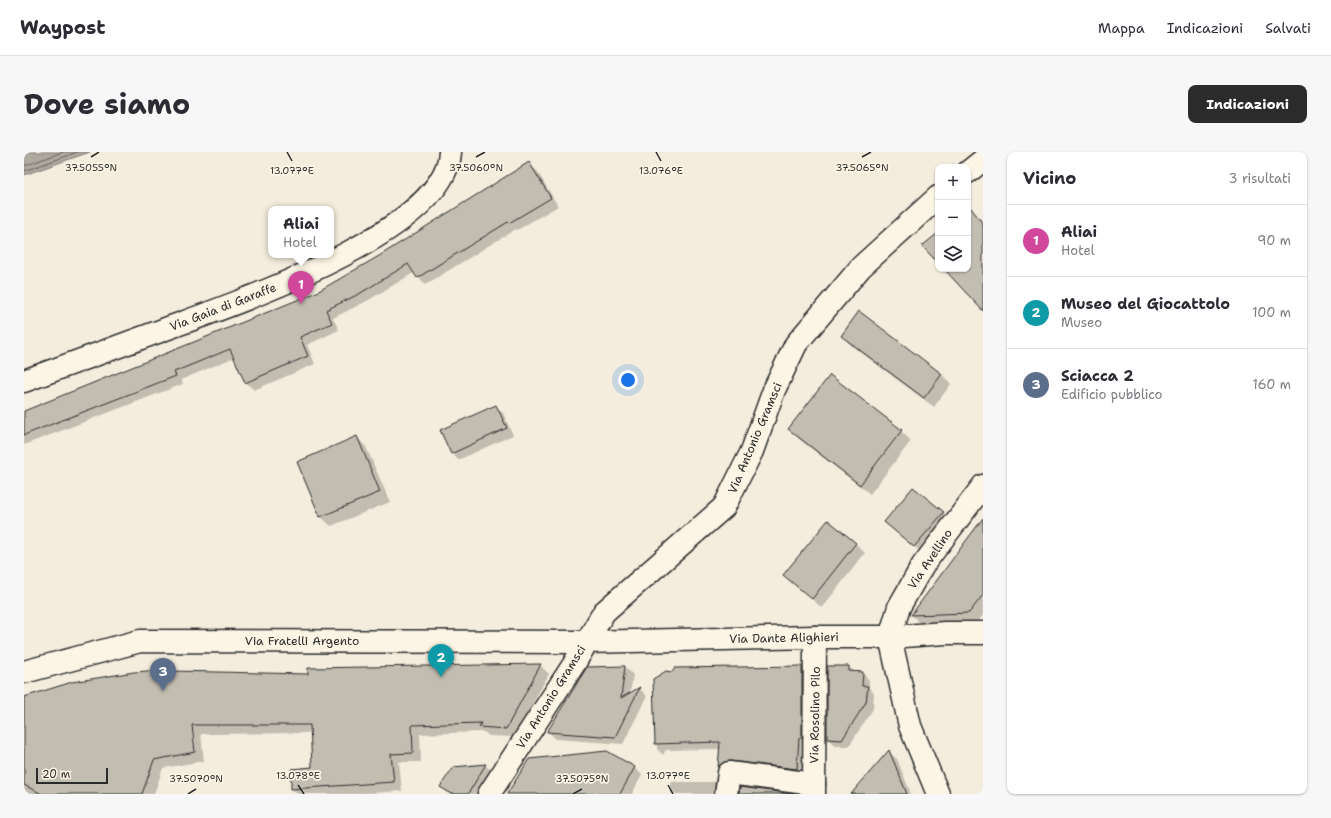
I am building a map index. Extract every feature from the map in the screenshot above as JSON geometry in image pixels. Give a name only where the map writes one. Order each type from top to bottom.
[{"type":"street","name":"Via Gaia di Garaffe","points":[[24,381],[276,287],[342,257],[398,222],[426,199],[441,180],[450,160],[450,152]]},
{"type":"street","points":[[971,170],[983,160]]},
{"type":"street","name":"Via Antonio Gramsci","points":[[489,794],[574,664],[585,642],[604,612],[724,507],[752,451],[774,390],[796,344],[861,267],[935,200]]},
{"type":"street","name":"Via Avellino","points":[[890,637],[899,607],[923,565],[983,486]]},
{"type":"street","name":"Via Dante Alighieri","points":[[585,642],[816,636],[890,637],[945,633],[983,633]]},
{"type":"street","name":"Via Rosolino Pilo","points":[[814,789],[816,636]]},
{"type":"street","points":[[890,637],[910,726],[938,794]]},
{"type":"street","name":"Via Fratelli Argento","points":[[24,672],[140,641],[585,642]]},
{"type":"street","points":[[726,794],[729,773],[814,789]]},
{"type":"water","points":[[24,152],[90,152],[24,175]]},
{"type":"building","points":[[529,162],[551,198],[509,223],[508,222],[417,278],[408,264],[359,294],[326,310],[332,323],[300,337],[308,356],[245,383],[230,349],[174,372],[176,376],[24,435],[24,411],[317,292],[379,256]]},
{"type":"building","points":[[971,208],[983,224],[983,311],[947,272],[971,272]]},
{"type":"building","points":[[935,235],[935,260],[922,246]]},
{"type":"building","points":[[859,311],[942,374],[924,398],[841,336]]},
{"type":"building","points":[[830,375],[902,430],[860,485],[788,429]]},
{"type":"building","points":[[496,405],[507,428],[451,454],[440,430]]},
{"type":"building","points":[[357,436],[380,492],[320,517],[297,462]]},
{"type":"building","points":[[913,487],[944,512],[914,547],[884,522]]},
{"type":"building","points":[[983,518],[983,595],[969,613],[911,615]]},
{"type":"building","points":[[828,520],[856,543],[812,599],[783,575]]},
{"type":"building","points":[[541,664],[506,729],[479,727],[481,723],[412,725],[413,753],[391,754],[394,782],[291,789],[291,769],[312,767],[310,725],[192,725],[195,752],[154,760],[142,794],[42,794],[24,785],[24,697],[72,682],[134,672],[172,669],[172,671],[308,674],[308,668]]},
{"type":"building","points":[[625,666],[621,698],[640,687],[615,737],[547,732],[587,667]]},
{"type":"building","points":[[802,666],[802,738],[799,738],[797,769],[731,761],[724,762],[718,768],[720,742],[655,744],[653,679],[666,671],[672,672],[675,668]]},
{"type":"building","points":[[827,666],[849,666],[849,671],[863,672],[862,686],[868,686],[866,702],[842,740],[827,739]]},
{"type":"building","points":[[889,750],[907,794],[851,794]]},
{"type":"building","points":[[607,751],[635,767],[620,794],[507,794],[529,759]]},
{"type":"building","points":[[486,764],[468,794],[452,794],[440,787],[453,767]]},
{"type":"building","points":[[740,787],[794,794],[739,794]]},
{"type":"place","name":"Aliai","points":[[301,304]]},
{"type":"place","name":"Museo del Giocattolo","points":[[441,677]]},
{"type":"place","name":"Sciacca 2","points":[[163,691]]}]
